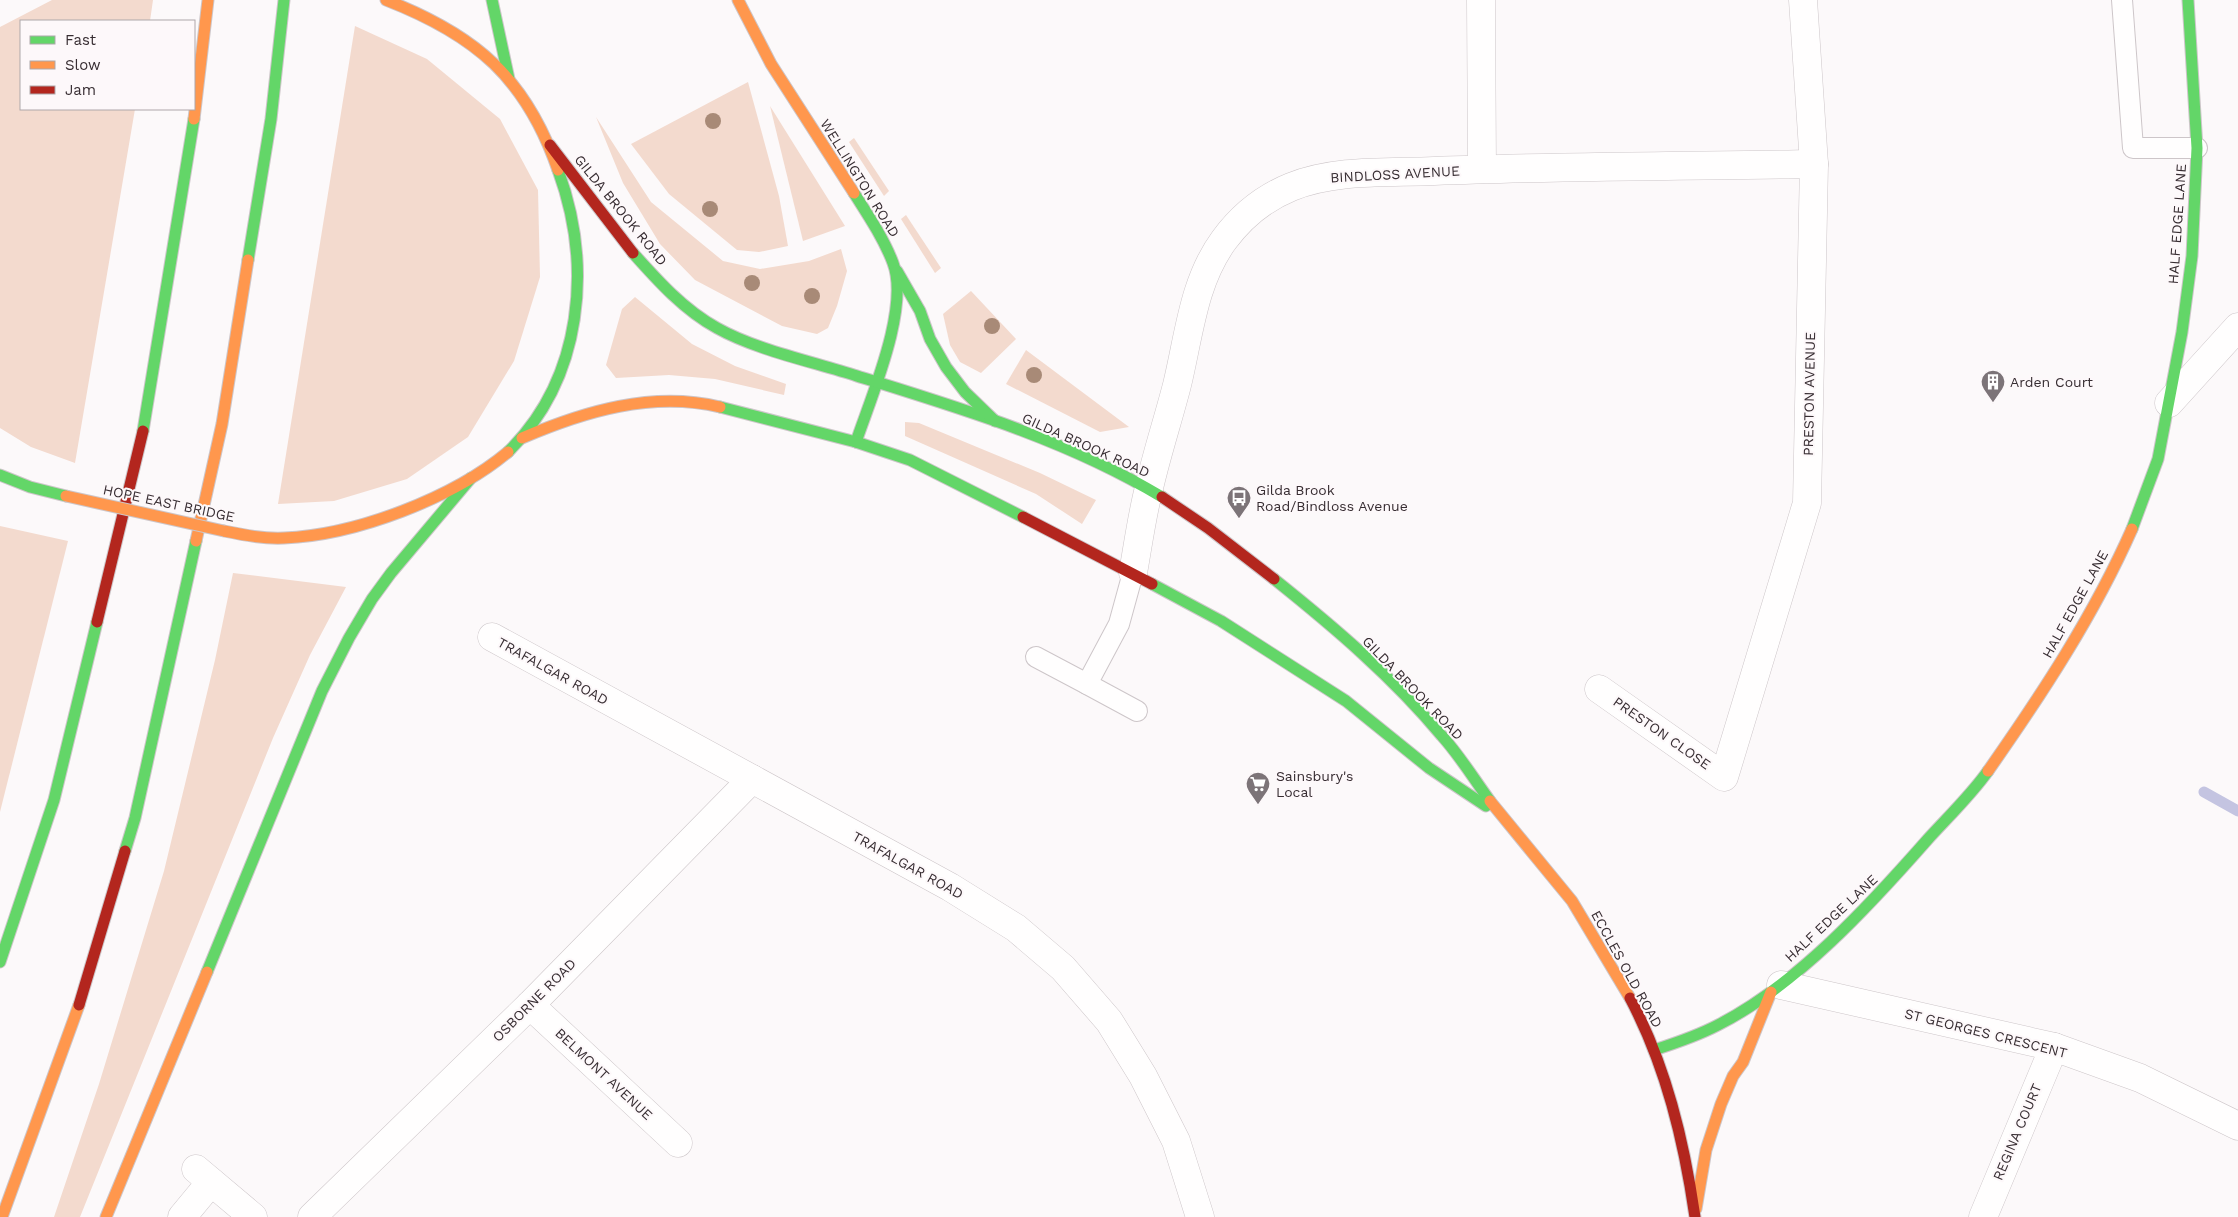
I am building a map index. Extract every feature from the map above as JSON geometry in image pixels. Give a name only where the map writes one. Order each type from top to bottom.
[{"type":"main road","points":[[195,109],[208,0]]},
{"type":"main road","points":[[2,1217],[72,1027],[135,818],[222,424],[271,119],[284,0]]},
{"type":"main road","points":[[106,1217],[247,870],[322,691],[342,650],[380,587],[425,528],[471,478],[498,460],[522,438],[542,407],[571,342],[576,306],[575,236],[568,196],[550,145],[531,111],[509,80],[485,54],[457,34],[418,12],[386,0]]},
{"type":"main road","points":[[492,0],[509,80]]},
{"type":"main road","name":"WELLINGTON ROAD","points":[[738,0],[771,64],[877,229],[894,265],[897,294],[893,334],[856,442]]},
{"type":"main road","name":"HALF EDGE LANE","points":[[1654,1050],[1693,1037],[1747,1010],[1776,989],[1818,953],[1896,876],[1986,774],[2029,713],[2094,605],[2139,514],[2158,459],[2182,332],[2192,256],[2198,148],[2188,0]]},
{"type":"main road","points":[[0,962],[54,800],[144,427],[195,110]]},
{"type":"main road","name":"GILDA BROOK ROAD","points":[[550,145],[638,259],[684,304],[716,327],[749,342],[878,382],[994,421],[1083,457],[1148,489],[1193,517],[1299,598],[1369,660],[1442,735],[1502,817]]},
{"type":"main road","points":[[894,265],[920,311],[930,339],[946,367],[965,392],[994,421]]},
{"type":"main road","points":[[522,438],[554,424],[591,412],[651,401],[679,400],[745,412],[856,442],[910,460],[1133,573],[1221,621],[1302,671],[1346,701],[1429,768],[1502,817]]},
{"type":"main road","name":"HOPE EAST BRIDGE","points":[[0,475],[66,496],[215,529],[267,538],[298,537],[346,528],[427,502],[471,478]]},
{"type":"main road","name":"ECCLES OLD ROAD","points":[[1502,817],[1570,899],[1639,1015],[1654,1050],[1674,1113],[1688,1166],[1695,1217]]},
{"type":"main road","points":[[1695,1217],[1706,1150],[1715,1120],[1726,1090],[1743,1062],[1776,989]]},
{"type":"street","points":[[1481,0],[1482,169]]},
{"type":"street","name":"PRESTON AVENUE","points":[[1724,777],[1807,503],[1814,164],[1803,0]]},
{"type":"street","name":"BINDLOSS AVENUE","points":[[1133,573],[1148,489],[1177,383],[1197,294],[1209,265],[1223,241],[1242,218],[1265,200],[1292,186],[1344,175],[1482,169],[1814,164]]},
{"type":"street","points":[[2169,403],[2238,328]]},
{"type":"street","name":"TRAFALGAR ROAD","points":[[492,637],[950,887],[1016,928],[1063,968],[1109,1021],[1143,1076],[1176,1141],[1200,1217]]},
{"type":"street","name":"PRESTON CLOSE","points":[[1599,689],[1724,777]]},
{"type":"street","name":"OSBORNE ROAD","points":[[312,1217],[530,1005],[752,779]]},
{"type":"street","name":"ST GEORGES CRESCENT","points":[[1776,989],[2054,1047],[2140,1078],[2238,1126]]},
{"type":"street","name":"BELMONT AVENUE","points":[[530,1005],[678,1143]]},
{"type":"street","name":"REGINA COURT","points":[[1983,1217],[1984,1209],[2054,1047]]},
{"type":"street","points":[[182,1217],[203,1175],[252,1217]]},
{"type":"lane","points":[[2122,0],[2133,148],[2198,148]]},
{"type":"lane","points":[[1087,684],[1119,624],[1133,573]]},
{"type":"lane","points":[[1036,656],[1137,711]]},
{"type":"shaded area","points":[[52,0],[153,0],[150,20],[20,20],[20,110],[135,110],[75,463],[31,447],[0,428],[0,27]]},
{"type":"shaded area","points":[[355,26],[427,59],[500,119],[538,190],[540,277],[514,361],[468,437],[407,479],[334,501],[278,504]]},
{"type":"shaded area","points":[[748,82],[779,196],[788,246],[759,252],[737,250],[669,194],[631,144]]},
{"type":"shaded area","points":[[770,106],[845,226],[803,241]]},
{"type":"shaded area","points":[[596,117],[651,202],[723,261],[760,269],[809,261],[841,249],[847,271],[837,306],[828,328],[817,334],[782,326],[695,280],[660,244],[623,183]]},
{"type":"shaded area","points":[[854,138],[889,191],[884,196],[849,142]]},
{"type":"shaded area","points":[[906,215],[941,268],[935,273],[901,219]]},
{"type":"shaded area","points":[[971,291],[1016,339],[981,373],[960,362],[950,345],[943,314]]},
{"type":"shaded area","points":[[635,297],[692,344],[735,366],[786,384],[784,395],[715,379],[669,375],[616,378],[606,365],[622,309]]},
{"type":"shaded area","points":[[1026,350],[1129,427],[1100,432],[1006,384]]},
{"type":"shaded area","points":[[905,422],[919,423],[1040,473],[1096,500],[1082,524],[1036,494],[905,436]]},
{"type":"shaded area","points":[[0,526],[68,541],[0,812]]},
{"type":"shaded area","points":[[233,573],[346,587],[310,655],[273,738],[80,1217],[54,1217],[99,1084],[164,871],[215,660]]},
{"type":"waterway","points":[[2204,792],[2238,811]]},
{"type":"traffic: fast","points":[[248,260],[271,119],[284,0]]},
{"type":"traffic: fast","points":[[492,0],[509,79]]},
{"type":"traffic: fast","points":[[2132,529],[2158,459],[2182,332],[2192,256],[2197,148],[2188,0]]},
{"type":"traffic: fast","points":[[143,431],[194,119]]},
{"type":"traffic: fast","points":[[508,452],[533,423],[552,390],[566,356],[574,319],[577,282],[576,244],[569,207],[558,170]]},
{"type":"traffic: fast","points":[[854,193],[885,245],[893,263],[897,282],[893,328],[879,377],[856,442]]},
{"type":"traffic: fast","points":[[633,253],[693,313],[732,336],[767,349],[935,400],[1013,427],[1089,459],[1162,497]]},
{"type":"traffic: fast","points":[[897,271],[920,311],[930,339],[946,367],[965,392],[995,421]]},
{"type":"traffic: fast","points":[[720,407],[856,442],[910,460],[1023,517]]},
{"type":"traffic: fast","points":[[0,475],[30,487],[66,496]]},
{"type":"traffic: fast","points":[[207,972],[322,691],[349,638],[372,599],[391,573],[471,478]]},
{"type":"traffic: fast","points":[[125,851],[135,818],[196,541]]},
{"type":"traffic: fast","points":[[1274,579],[1341,634],[1404,693],[1449,744],[1490,801]]},
{"type":"traffic: fast","points":[[1152,584],[1221,621],[1346,701],[1429,768],[1486,806]]},
{"type":"traffic: fast","points":[[0,962],[54,800],[97,622]]},
{"type":"traffic: fast","points":[[1654,1050],[1694,1036],[1718,1025],[1747,1008],[1804,966],[1831,942],[1882,890],[1967,797],[1988,771]]},
{"type":"traffic: slow","points":[[194,119],[208,0]]},
{"type":"traffic: slow","points":[[386,0],[446,28],[472,45],[494,64],[513,85],[530,110],[545,138],[558,170]]},
{"type":"traffic: slow","points":[[738,0],[771,64],[854,193]]},
{"type":"traffic: slow","points":[[196,541],[222,424],[248,260]]},
{"type":"traffic: slow","points":[[522,438],[594,412],[619,406],[669,401],[720,407]]},
{"type":"traffic: slow","points":[[224,531],[262,537],[284,538],[342,530],[372,522],[432,499],[486,469],[508,452]]},
{"type":"traffic: slow","points":[[66,496],[224,531]]},
{"type":"traffic: slow","points":[[1988,771],[2028,713],[2084,623],[2132,529]]},
{"type":"traffic: slow","points":[[1490,801],[1572,901],[1630,998]]},
{"type":"traffic: slow","points":[[106,1217],[207,972]]},
{"type":"traffic: slow","points":[[1696,1209],[1706,1150],[1721,1104],[1733,1076],[1743,1062],[1771,992]]},
{"type":"traffic: slow","points":[[2,1217],[79,1005]]},
{"type":"traffic: jam","points":[[550,145],[633,253]]},
{"type":"traffic: jam","points":[[97,622],[143,431]]},
{"type":"traffic: jam","points":[[1162,497],[1208,528],[1274,579]]},
{"type":"traffic: jam","points":[[1023,517],[1152,584]]},
{"type":"traffic: jam","points":[[79,1005],[125,851]]},
{"type":"traffic: jam","points":[[1630,998],[1654,1050],[1672,1104],[1691,1189],[1695,1217]]},
{"type":"place","name":"Arden Court","points":[[1993,403]]},
{"type":"place","name":"Gilda Brook Road/Bindloss Avenue","points":[[1239,519]]},
{"type":"place","name":"Sainsbury's Local","points":[[1258,805]]}]
